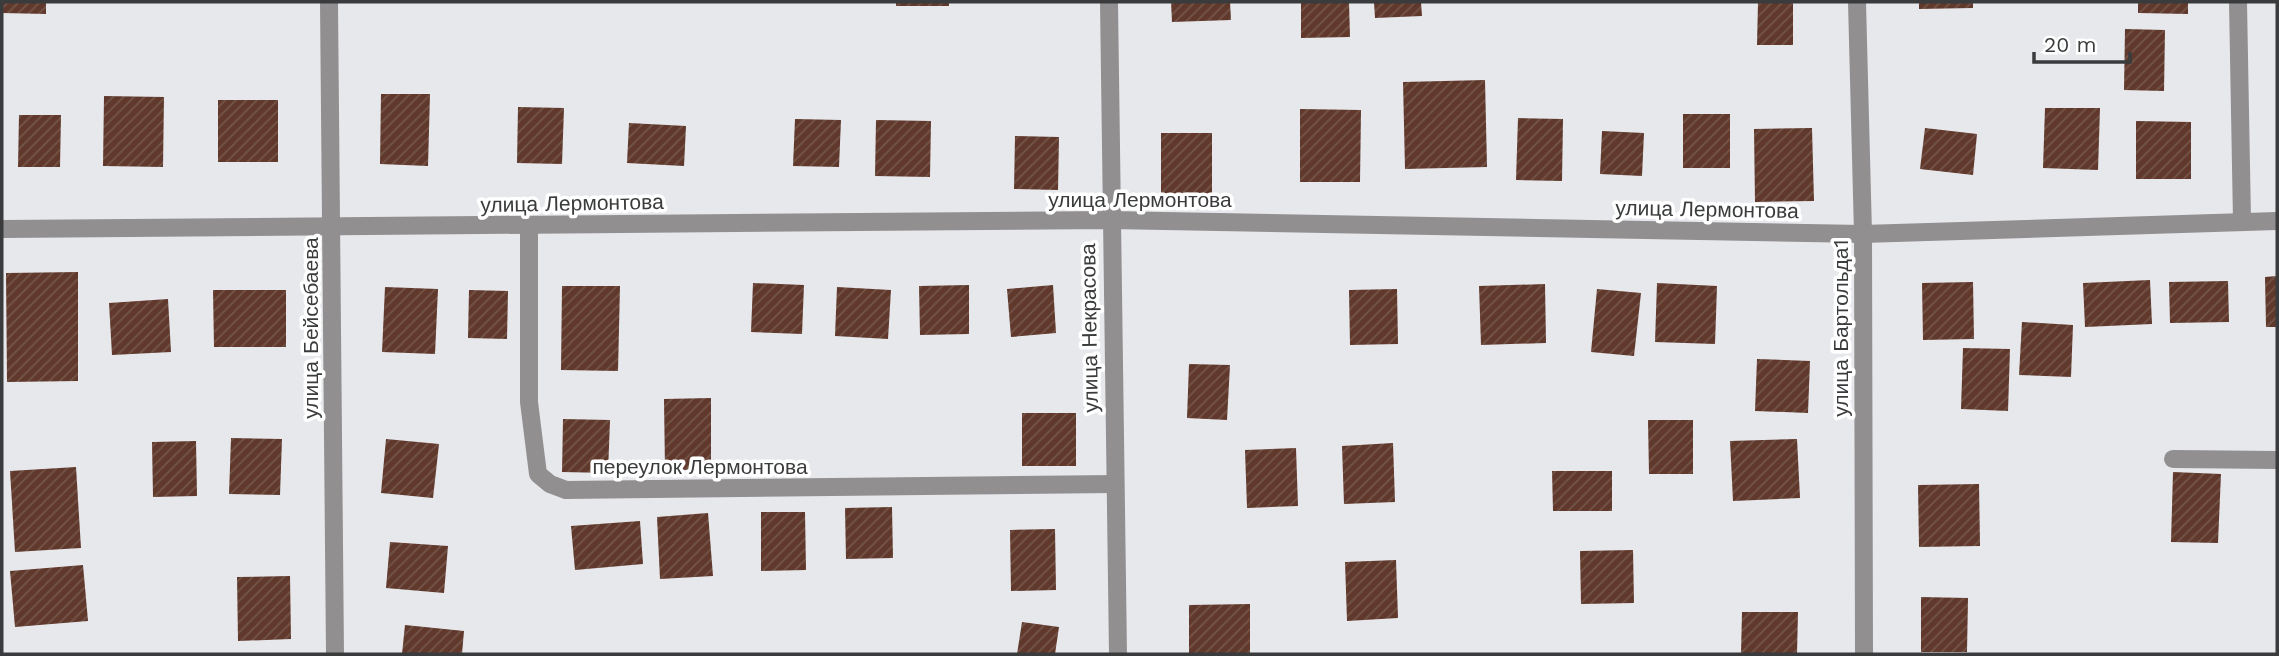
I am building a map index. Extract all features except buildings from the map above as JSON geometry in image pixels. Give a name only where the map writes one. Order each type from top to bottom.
[{"type":"street","name":"улица Бейсебаева","points":[[329,2],[335,654]]},
{"type":"street","name":"улица Некрасова","points":[[1109,2],[1118,654]]},
{"type":"street","name":"улица Бартольда1","points":[[1857,2],[1863,234],[1864,654]]},
{"type":"street","points":[[2238,2],[2242,221]]},
{"type":"street","name":"улица Лермонтова","points":[[2,229],[1110,220],[1863,234],[2277,220]]},
{"type":"street","name":"переулок Лермонтова","points":[[529,226],[529,402],[538,474],[550,484],[566,490],[1115,484]]},
{"type":"street","points":[[2173,459],[2277,460]]}]
